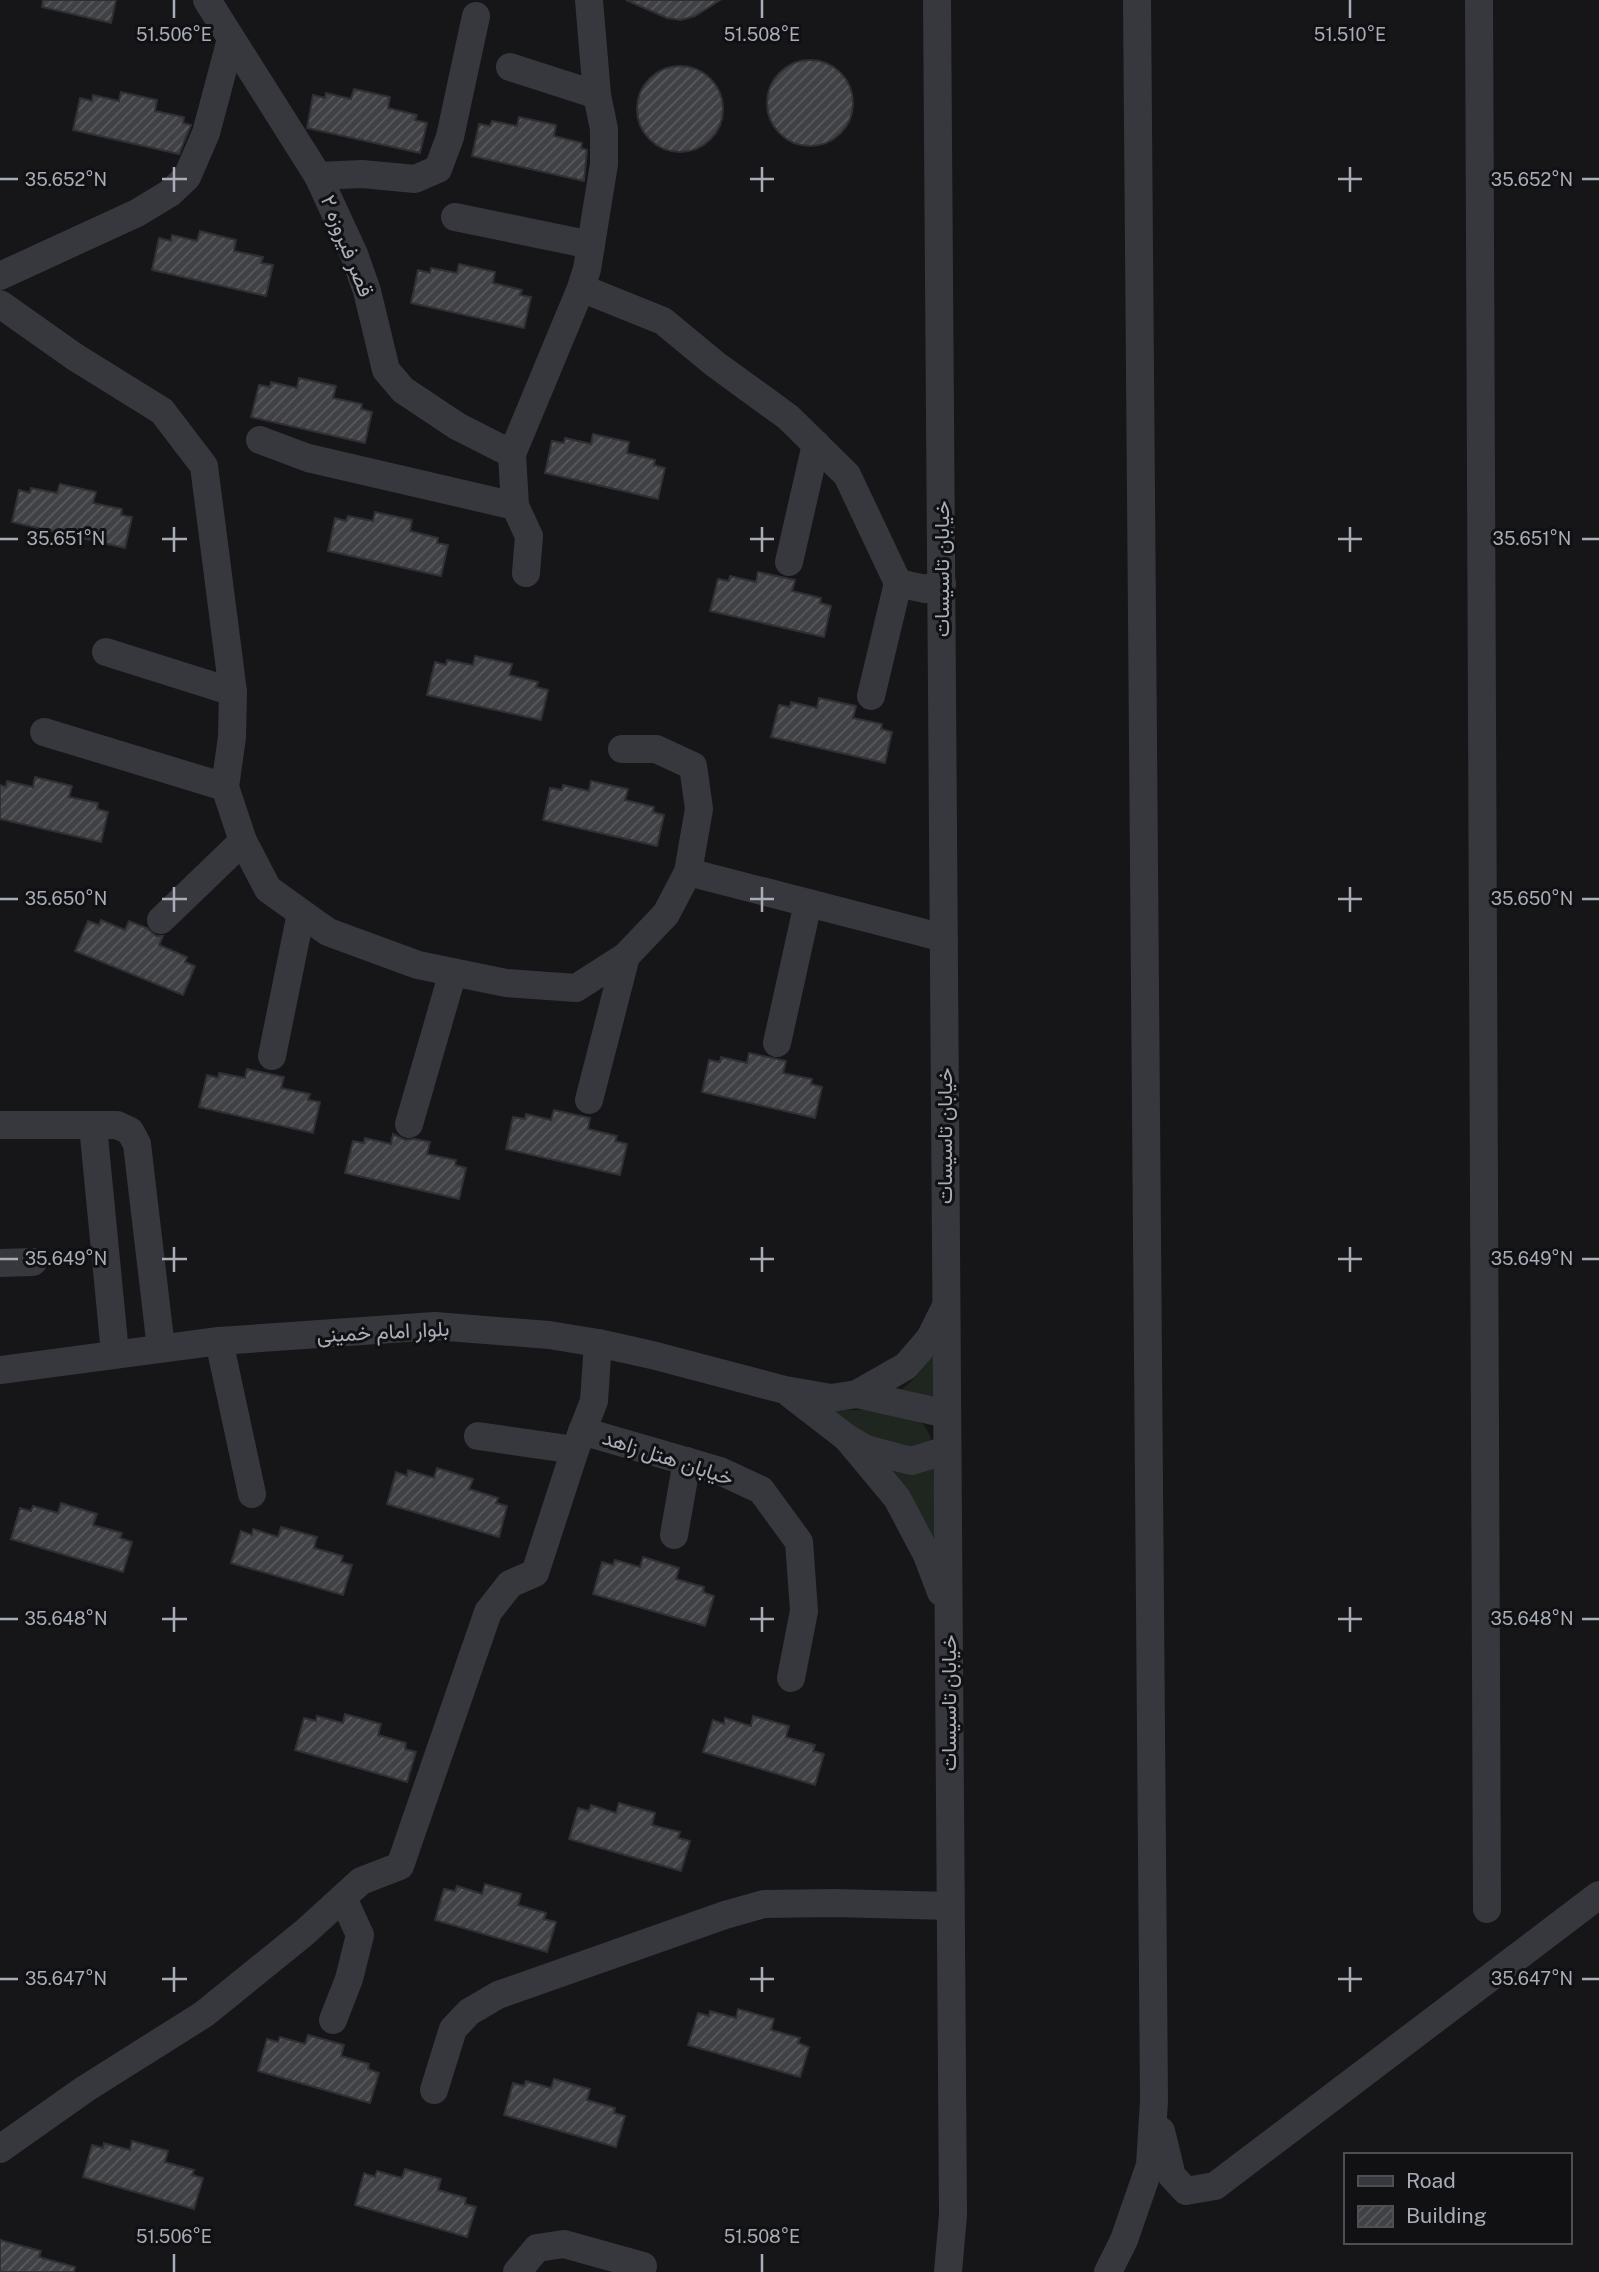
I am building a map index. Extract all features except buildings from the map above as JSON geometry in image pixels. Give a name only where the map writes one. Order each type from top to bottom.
[{"type":"street","name":"قصر فیروزه ۲","points":[[207,0],[318,176],[354,254],[367,291],[386,370],[403,390],[435,412],[512,454]]},
{"type":"street","points":[[526,573],[529,536],[515,506],[512,454],[587,269],[604,164],[604,129],[597,95],[589,0]]},
{"type":"street","name":"خیابان تاسیسات","points":[[937,0],[953,2215],[948,2272]]},
{"type":"street","points":[[1108,2272],[1124,2240],[1150,2165],[1154,2101],[1136,0]]},
{"type":"street","points":[[1479,0],[1487,1909]]},
{"type":"street","points":[[318,176],[362,174],[415,179],[438,169],[450,137],[476,16]]},
{"type":"street","points":[[0,276],[136,213],[170,193],[187,177],[206,133],[232,39]]},
{"type":"street","points":[[510,67],[597,95]]},
{"type":"street","points":[[455,217],[591,244]]},
{"type":"street","points":[[580,288],[663,321],[715,364],[788,417],[847,475],[898,583],[871,696]]},
{"type":"street","points":[[0,304],[75,357],[162,411],[204,466],[233,692],[232,737],[225,787],[243,841],[268,888],[301,913],[328,932],[418,965],[506,982],[576,988],[626,956],[666,915],[688,872],[699,809],[693,766],[656,749],[622,749]]},
{"type":"street","points":[[260,440],[309,458],[515,506]]},
{"type":"street","points":[[789,562],[816,444]]},
{"type":"street","points":[[898,583],[925,589],[942,584]]},
{"type":"street","points":[[106,652],[233,692]]},
{"type":"street","points":[[44,732],[225,787]]},
{"type":"street","points":[[161,919],[243,841]]},
{"type":"street","points":[[688,872],[944,938]]},
{"type":"street","points":[[777,1043],[808,903]]},
{"type":"street","points":[[272,1056],[301,913]]},
{"type":"street","points":[[589,1100],[626,956]]},
{"type":"street","points":[[409,1124],[453,972]]},
{"type":"street","points":[[0,1125],[117,1125],[130,1131],[138,1144],[161,1348]]},
{"type":"street","points":[[93,1126],[115,1353]]},
{"type":"street","points":[[0,1263],[33,1262]]},
{"type":"street","points":[[857,1394],[906,1366],[930,1338],[946,1305]]},
{"type":"street","name":"بلوار امام خمینی","points":[[0,1370],[219,1341],[435,1326],[548,1335],[598,1343],[785,1390],[831,1398],[857,1394]]},
{"type":"street","points":[[219,1341],[252,1494]]},
{"type":"street","points":[[0,2149],[85,2090],[204,2014],[304,1933],[361,1881],[400,1866],[488,1612],[510,1584],[535,1573],[594,1401],[598,1343]]},
{"type":"street","name":"بلوار امام خمینی","points":[[0,1391],[60,1362]]},
{"type":"street","points":[[785,1390],[847,1438],[866,1449],[911,1461],[947,1450]]},
{"type":"street","points":[[857,1394],[947,1414]]},
{"type":"street","name":"خیابان هتل زاهد","points":[[478,1436],[579,1440],[687,1461],[720,1471],[761,1490],[799,1542],[804,1611],[791,1678]]},
{"type":"street","points":[[847,1438],[897,1498],[938,1581],[948,1625]]},
{"type":"street","points":[[674,1535],[687,1461]]},
{"type":"street","points":[[1154,2101],[1172,2176],[1186,2191],[1215,2186],[1599,1895]]},
{"type":"street","points":[[333,2020],[349,1979],[360,1935],[343,1898]]},
{"type":"street","points":[[434,2090],[453,2029],[469,2012],[498,1995],[725,1915],[764,1905],[834,1903],[950,1906]]},
{"type":"street","points":[[517,2272],[537,2248],[564,2244],[643,2266]]},
{"type":"shaded area","points":[[935,1340],[937,1403],[896,1394],[921,1371]]},
{"type":"shaded area","points":[[812,1410],[873,1410],[913,1417],[925,1426],[931,1438],[927,1447],[892,1448]]},
{"type":"shaded area","points":[[878,1462],[933,1464],[937,1562]]}]
